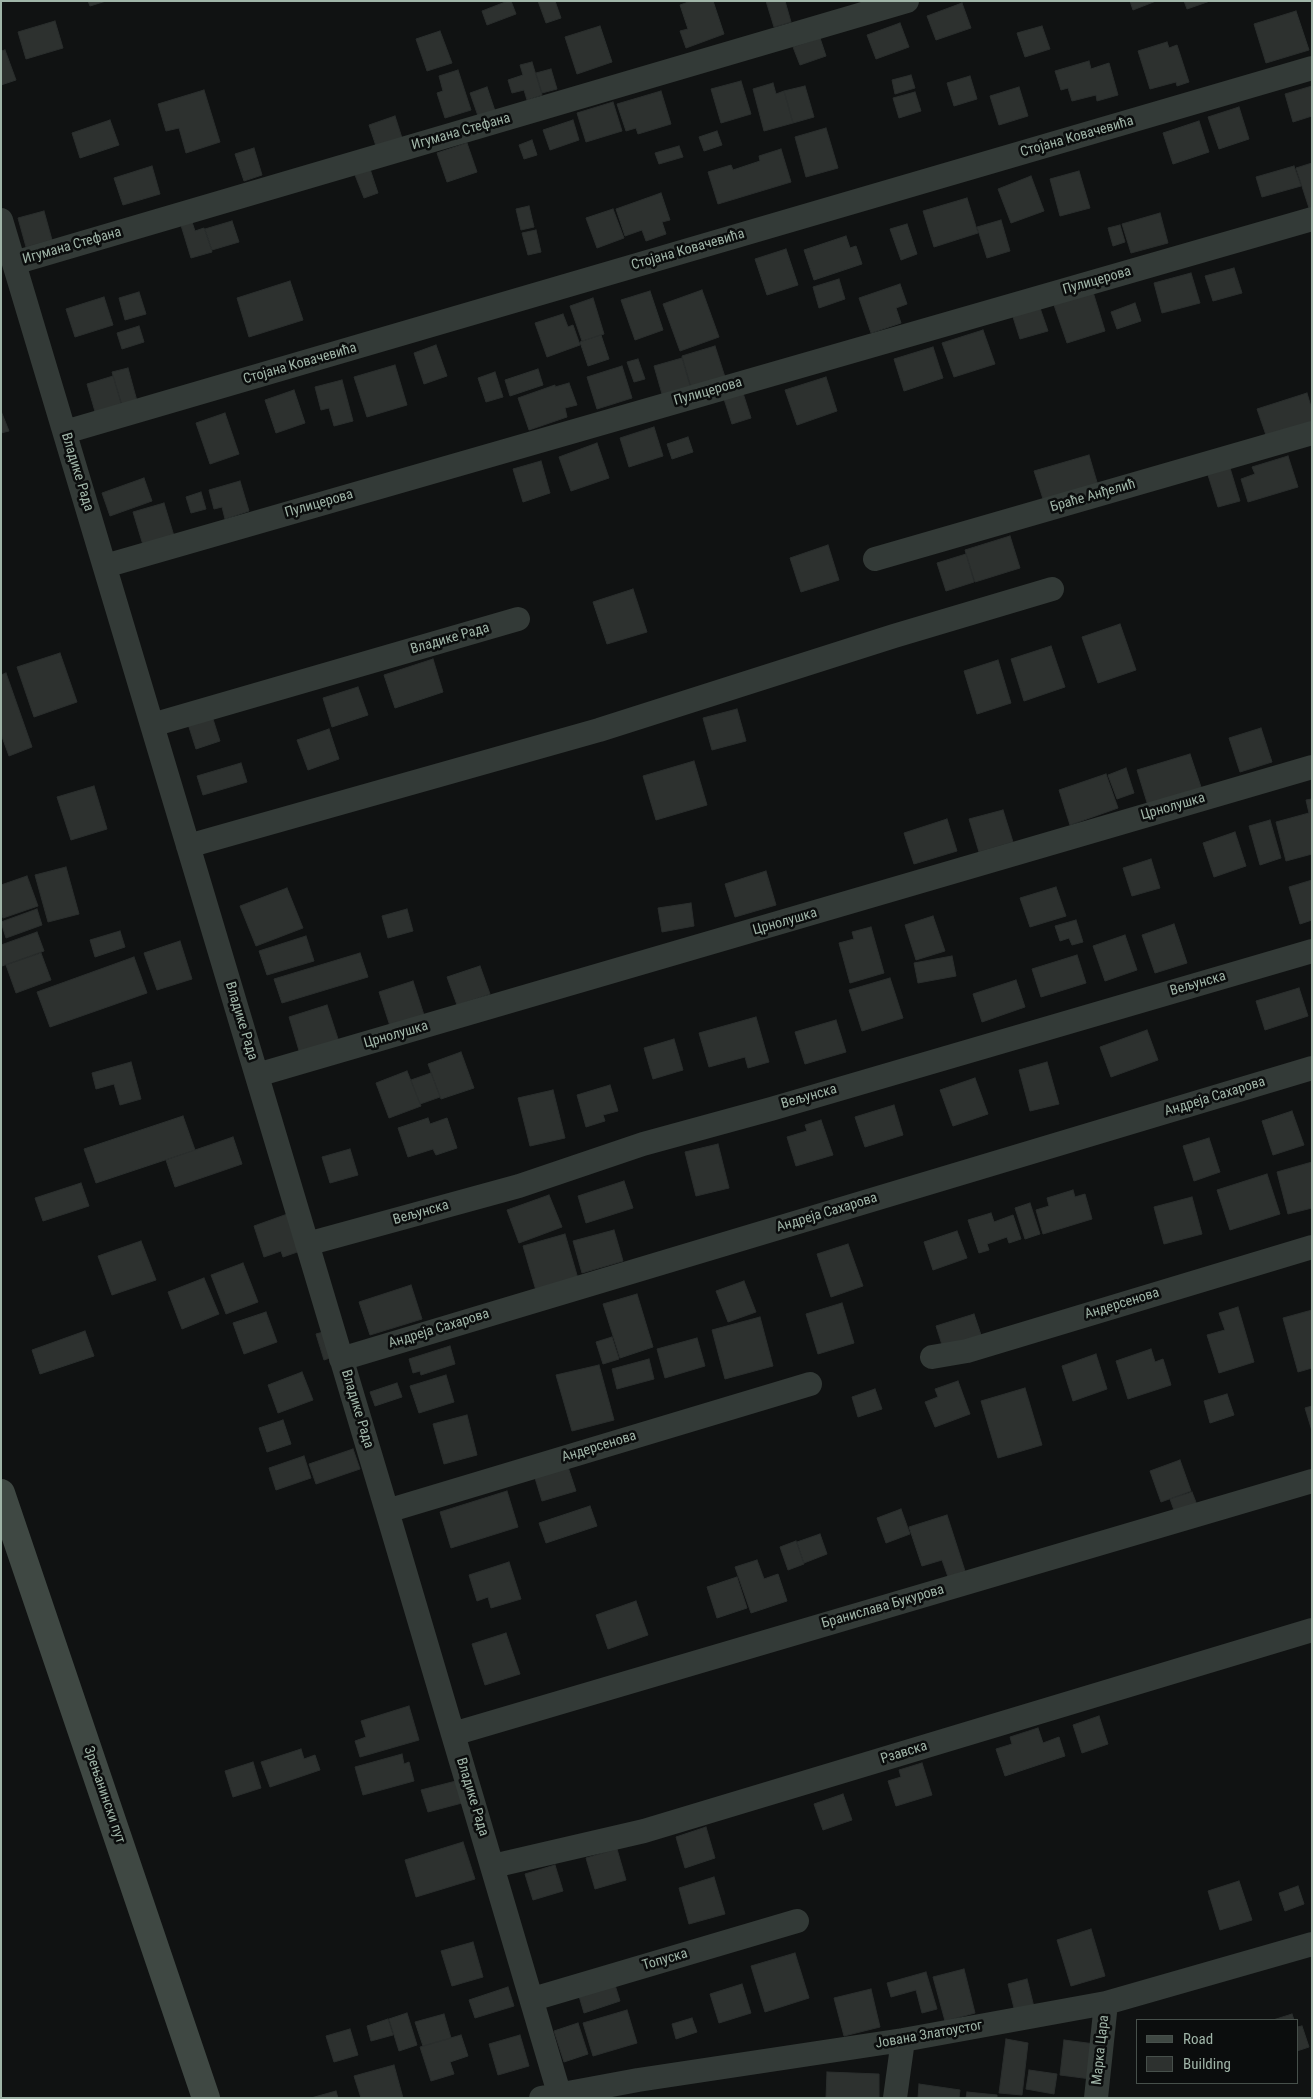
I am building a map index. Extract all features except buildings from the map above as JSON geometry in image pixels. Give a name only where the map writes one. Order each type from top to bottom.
[{"type":"main road","name":"Зрењанински пут","points":[[1,1493],[206,2098]]},
{"type":"street","name":"Игумана Стефана","points":[[14,263],[907,1]]},
{"type":"street","name":"Стојана Ковачевића","points":[[65,432],[1312,68]]},
{"type":"street","name":"Пулицерова","points":[[105,566],[1312,219]]},
{"type":"street","name":"Владике Рада","points":[[1,220],[533,1999],[550,2096]]},
{"type":"street","name":"Браће Анђелић","points":[[875,559],[1312,433]]},
{"type":"street","points":[[188,846],[599,730],[894,636],[1052,589]]},
{"type":"street","name":"Владике Рада","points":[[152,725],[518,619]]},
{"type":"street","name":"Црнолушка","points":[[257,1075],[1312,767]]},
{"type":"street","name":"Вељунска","points":[[307,1244],[519,1186],[643,1144],[1312,951]]},
{"type":"street","name":"Андреја Сахарова","points":[[342,1359],[1312,1068]]},
{"type":"street","name":"Андерсенова","points":[[932,1357],[967,1351],[1312,1247]]},
{"type":"street","name":"Андерсенова","points":[[387,1511],[810,1384]]},
{"type":"street","name":"Бранислава Букурова","points":[[453,1734],[1312,1481]]},
{"type":"street","name":"Рзавска","points":[[493,1866],[644,1830],[1312,1630]]},
{"type":"street","name":"Топуска","points":[[533,1999],[797,1921]]},
{"type":"street","name":"Јована Златоустог","points":[[550,2096],[589,2093],[903,2040],[1106,2003],[1312,1944]]},
{"type":"street","name":"Марка Цара","points":[[1096,2098],[1106,2003]]},
{"type":"street","points":[[895,2098],[903,2040]]}]
